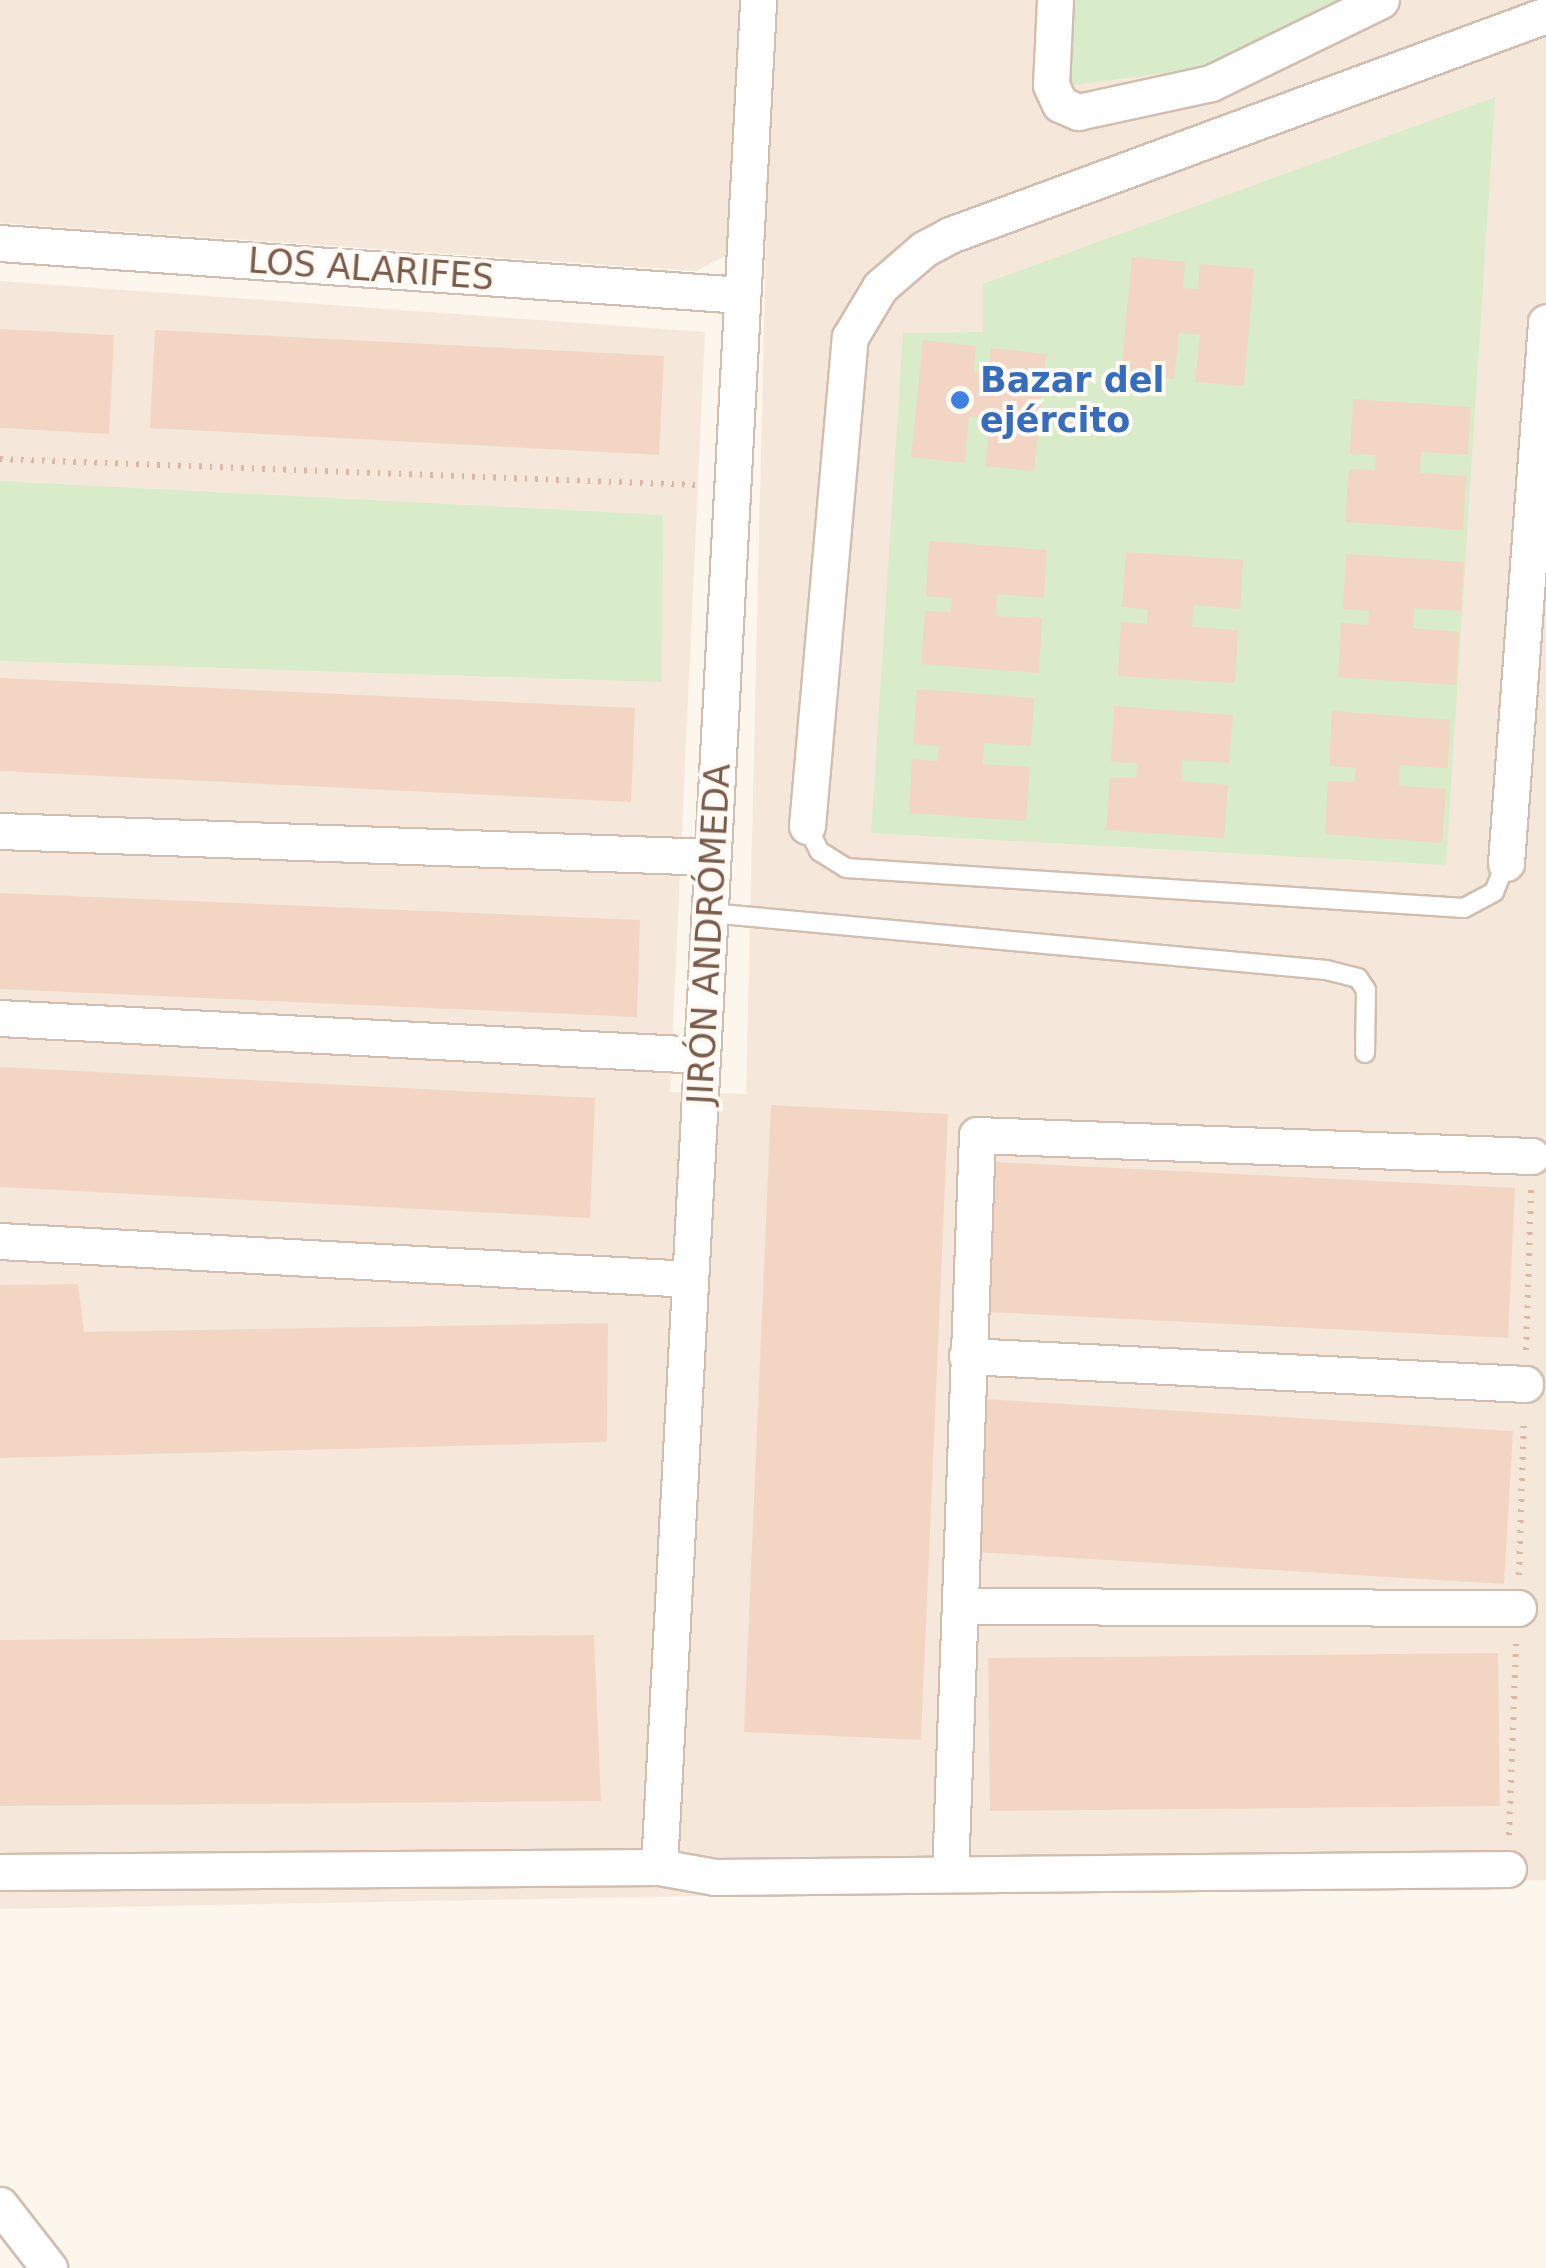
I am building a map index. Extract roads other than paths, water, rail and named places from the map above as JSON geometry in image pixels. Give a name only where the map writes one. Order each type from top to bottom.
[{"type":"street","name":"JIRÓN ANDRÓMEDA","points":[[659,1867],[758,0]]},
{"type":"street","points":[[1056,0],[1051,85],[1060,104],[1078,112],[1211,83],[1381,0]]},
{"type":"street","points":[[807,826],[850,337],[880,287],[924,249],[950,236],[1546,16]]},
{"type":"street","name":"LOS ALARIFES","points":[[0,243],[741,295]]},
{"type":"street","points":[[1506,863],[1546,322]]},
{"type":"street","points":[[0,830],[713,857]]},
{"type":"street","points":[[0,1018],[702,1055]]},
{"type":"street","points":[[950,1874],[977,1135],[1532,1156]]},
{"type":"street","points":[[0,1242],[690,1279]]},
{"type":"street","points":[[968,1356],[1525,1384]]},
{"type":"street","points":[[960,1606],[1518,1608]]},
{"type":"street","points":[[0,1872],[659,1867],[715,1877],[1508,1869]]},
{"type":"street","points":[[0,2204],[49,2268]]},
{"type":"lane","points":[[807,826],[820,852],[846,868],[1464,908],[1494,892],[1506,863]]},
{"type":"lane","points":[[710,913],[1326,970],[1358,978],[1366,990],[1365,1053]]},
{"type":"place","name":"Bazar del ejército","points":[[960,400]]}]
